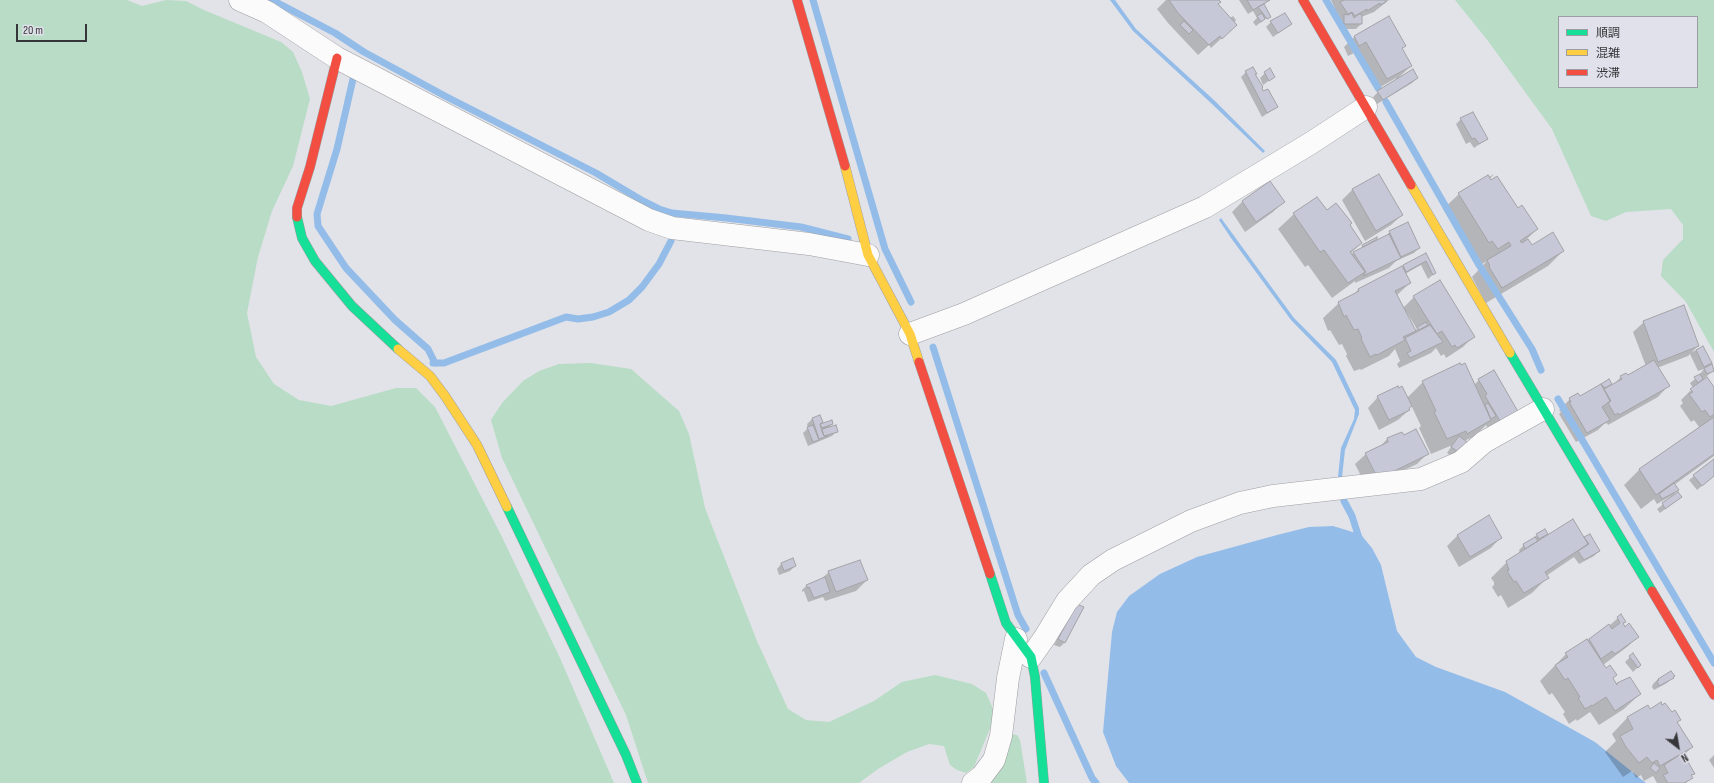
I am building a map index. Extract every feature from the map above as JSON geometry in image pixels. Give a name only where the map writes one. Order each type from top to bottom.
[{"type":"street","points":[[240,0],[267,12],[337,58],[655,222],[672,228],[809,244],[868,255]]},
{"type":"street","points":[[797,0],[836,131],[868,255],[910,334],[1006,623],[1016,639],[1031,657],[1044,783]]},
{"type":"street","points":[[1303,0],[1543,409],[1714,695]]},
{"type":"street","points":[[337,58],[310,167],[297,208],[297,220],[302,238],[315,261],[352,306],[398,349],[430,376],[477,445],[626,755],[637,783]]},
{"type":"street","points":[[910,334],[964,314],[1205,207],[1311,143],[1366,107]]},
{"type":"street","points":[[1031,657],[1045,638],[1067,601],[1091,575],[1113,560],[1184,524],[1214,512],[1273,496],[1421,479],[1461,462],[1484,442],[1543,409]]},
{"type":"street","points":[[973,783],[982,776],[994,760],[1001,736],[1008,678],[1016,639]]},
{"type":"green space","points":[[0,0],[127,0],[142,6],[166,0],[186,1],[281,42],[293,52],[302,72],[310,99],[293,166],[272,211],[258,257],[247,313],[256,357],[274,384],[299,400],[331,406],[396,388],[416,388],[435,407],[501,535],[560,658],[614,783],[0,783]]},
{"type":"green space","points":[[1455,0],[1714,0],[1714,352],[1686,302],[1661,276],[1663,260],[1683,239],[1683,225],[1671,209],[1626,212],[1606,221],[1591,216],[1552,129],[1488,41]]},
{"type":"green space","points":[[591,363],[631,369],[679,411],[689,434],[705,508],[757,641],[788,709],[806,720],[829,722],[874,701],[902,682],[935,675],[972,684],[986,693],[994,711],[991,726],[974,767],[966,773],[957,770],[950,765],[944,746],[929,744],[907,752],[878,769],[859,783],[648,783],[626,715],[502,458],[491,420],[502,403],[523,381],[539,371],[559,364]]},
{"type":"green space","points":[[1010,734],[1017,735],[1020,740],[1027,783],[987,783]]},
{"type":"water","points":[[1110,0],[1115,0],[1136,29],[1215,101],[1265,151],[1263,153],[1133,31]]},
{"type":"water","points":[[1221,218],[1294,318],[1336,360],[1359,408],[1359,414],[1345,450],[1342,477],[1338,477],[1341,448],[1354,419],[1355,410],[1332,362],[1291,320],[1231,238],[1219,220]]},
{"type":"water","points":[[1333,526],[1362,536],[1372,548],[1381,565],[1397,631],[1416,657],[1436,667],[1505,692],[1595,742],[1646,783],[1129,783],[1116,766],[1103,732],[1112,632],[1117,612],[1129,596],[1160,574],[1197,557],[1309,527]]},
{"type":"building","points":[[1169,0],[1219,0],[1221,2],[1218,4],[1237,25],[1222,39],[1220,36],[1209,45],[1178,13]]},
{"type":"building","points":[[1247,0],[1270,0],[1253,10]]},
{"type":"building","points":[[1344,0],[1385,0],[1386,2],[1380,5],[1380,3],[1355,16],[1352,12],[1348,14],[1340,2]]},
{"type":"building","points":[[1264,4],[1271,17],[1267,19],[1258,7]]},
{"type":"building","points":[[1262,13],[1265,19],[1261,22],[1257,16]]},
{"type":"building","points":[[1285,13],[1292,24],[1278,33],[1270,21]]},
{"type":"building","points":[[1352,13],[1354,18],[1359,14],[1362,15],[1362,24],[1344,24],[1344,14],[1348,15]]},
{"type":"building","points":[[1389,16],[1406,46],[1402,48],[1412,66],[1387,79],[1366,42],[1359,46],[1354,36]]},
{"type":"building","points":[[1184,21],[1193,30],[1189,34],[1180,25]]},
{"type":"building","points":[[1253,67],[1257,74],[1255,74],[1263,87],[1263,91],[1268,89],[1278,107],[1267,113],[1245,71]]},
{"type":"building","points":[[1270,68],[1275,77],[1269,81],[1264,72]]},
{"type":"building","points":[[1413,69],[1418,78],[1383,100],[1377,91]]},
{"type":"building","points":[[1473,112],[1488,139],[1479,144],[1475,138],[1472,139],[1460,118]]},
{"type":"building","points":[[1379,174],[1403,215],[1376,231],[1352,189]]},
{"type":"building","points":[[1488,175],[1491,180],[1497,176],[1518,208],[1522,205],[1538,229],[1520,241],[1522,243],[1528,239],[1532,245],[1553,232],[1564,251],[1502,288],[1489,267],[1490,266],[1487,260],[1511,246],[1509,242],[1498,249],[1492,241],[1489,243],[1458,193]]},
{"type":"building","points":[[1270,181],[1285,202],[1256,222],[1242,201]]},
{"type":"building","points":[[1317,197],[1327,210],[1336,203],[1352,223],[1350,225],[1362,243],[1350,252],[1365,272],[1348,283],[1324,250],[1320,252],[1293,213]]},
{"type":"building","points":[[1408,222],[1420,248],[1401,257],[1389,231]]},
{"type":"building","points":[[1389,234],[1401,258],[1363,276],[1366,272],[1353,252]]},
{"type":"building","points":[[1377,237],[1377,239],[1363,247],[1362,245]]},
{"type":"building","points":[[1426,253],[1436,273],[1433,275],[1426,261],[1406,272],[1403,265]]},
{"type":"building","points":[[1402,266],[1411,283],[1395,291],[1416,331],[1403,337],[1405,340],[1377,355],[1376,354],[1370,357],[1358,329],[1354,330],[1346,315],[1344,317],[1338,302],[1359,291],[1358,289]]},
{"type":"building","points":[[1440,280],[1475,337],[1457,348],[1455,345],[1452,347],[1442,331],[1437,334],[1413,296]]},
{"type":"building","points":[[1684,305],[1699,346],[1658,362],[1643,321]]},
{"type":"building","points":[[1426,322],[1428,325],[1419,330],[1417,327]]},
{"type":"building","points":[[1430,325],[1443,342],[1410,358],[1407,353],[1411,351],[1405,338]]},
{"type":"building","points":[[1703,346],[1712,363],[1704,367],[1696,350]]},
{"type":"building","points":[[1654,360],[1670,386],[1619,415],[1618,413],[1615,415],[1608,403],[1611,401],[1604,389],[1622,379],[1620,376],[1626,373],[1628,375]]},
{"type":"building","points":[[1460,363],[1461,365],[1465,363],[1491,420],[1467,434],[1466,431],[1447,439],[1434,412],[1436,411],[1422,381]]},
{"type":"building","points":[[1712,364],[1714,371],[1707,374],[1704,368]]},
{"type":"building","points":[[1494,370],[1520,415],[1503,426],[1485,396],[1487,394],[1478,379]]},
{"type":"building","points":[[1700,374],[1703,379],[1698,383],[1694,377]]},
{"type":"building","points":[[1707,377],[1714,387],[1714,414],[1710,417],[1705,410],[1702,412],[1689,394],[1693,392],[1690,389]]},
{"type":"building","points":[[1609,379],[1612,384],[1605,388],[1601,384]]},
{"type":"building","points":[[1601,384],[1610,401],[1602,407],[1610,420],[1587,433],[1569,402],[1571,402],[1569,398],[1578,393],[1580,396]]},
{"type":"building","points":[[1398,386],[1399,388],[1402,386],[1412,406],[1409,408],[1410,410],[1389,420],[1377,396]]},
{"type":"building","points":[[1488,403],[1496,416],[1491,419],[1485,405]]},
{"type":"building","points":[[820,415],[823,422],[820,424],[821,428],[825,428],[821,429],[824,436],[828,436],[819,439],[812,418]]},
{"type":"building","points":[[1714,417],[1714,454],[1656,495],[1639,469]]},
{"type":"building","points":[[832,420],[833,424],[822,428],[820,424]]},
{"type":"building","points":[[813,425],[819,440],[813,442],[807,427]]},
{"type":"building","points":[[836,425],[838,432],[824,436],[822,429]]},
{"type":"building","points":[[1416,429],[1429,454],[1378,479],[1365,453],[1388,442],[1387,438],[1402,432],[1404,435]]},
{"type":"building","points":[[1459,436],[1467,442],[1460,453],[1451,447]]},
{"type":"building","points":[[1714,459],[1714,476],[1702,486],[1693,475]]},
{"type":"building","points":[[1674,483],[1679,490],[1662,499],[1659,494]]},
{"type":"building","points":[[1678,492],[1682,497],[1665,509],[1662,503]]},
{"type":"building","points":[[1489,515],[1502,538],[1470,557],[1457,535]]},
{"type":"building","points":[[1573,519],[1588,544],[1545,572],[1549,578],[1524,593],[1507,571],[1509,570],[1506,561]]},
{"type":"building","points":[[1545,529],[1548,534],[1539,539],[1536,534]]},
{"type":"building","points":[[1590,534],[1600,551],[1584,560],[1578,551],[1589,544],[1584,537]]},
{"type":"building","points":[[1535,537],[1538,541],[1525,549],[1523,544]]},
{"type":"building","points":[[793,558],[796,566],[784,571],[781,563]]},
{"type":"building","points":[[860,560],[868,580],[836,592],[828,571]]},
{"type":"building","points":[[825,577],[830,592],[814,598],[809,587],[808,588],[806,585]]},
{"type":"building","points":[[1077,604],[1084,607],[1065,643],[1058,639]]},
{"type":"building","points":[[1621,614],[1626,622],[1623,623],[1625,627],[1629,623],[1639,637],[1615,654],[1612,651],[1601,659],[1589,639],[1609,624],[1612,629],[1620,623],[1617,617]]},
{"type":"building","points":[[1587,639],[1606,668],[1610,665],[1617,675],[1613,678],[1617,685],[1617,683],[1630,677],[1641,694],[1615,711],[1606,697],[1585,709],[1578,698],[1580,697],[1568,678],[1565,680],[1555,665],[1568,657],[1565,653]]},
{"type":"building","points":[[1633,653],[1641,665],[1638,668],[1629,656]]},
{"type":"building","points":[[1671,671],[1675,676],[1673,677],[1674,678],[1659,686],[1657,681],[1659,680],[1658,679]]},
{"type":"building","points":[[1661,702],[1662,705],[1665,703],[1672,712],[1675,710],[1681,720],[1677,722],[1693,747],[1660,766],[1657,760],[1652,763],[1647,757],[1639,763],[1626,747],[1620,736],[1633,729],[1627,717],[1648,705],[1650,709]]},
{"type":"building","points":[[1683,753],[1695,774],[1691,775],[1693,778],[1684,783],[1668,783],[1663,775],[1668,773],[1664,765]]},
{"type":"building","points":[[1654,763],[1660,768],[1656,773],[1650,768]]},
{"type":"waterway","points":[[272,0],[335,33],[364,52],[445,96],[596,173],[659,209],[672,213],[801,227],[848,239]]},
{"type":"waterway","points":[[813,0],[885,249],[911,302]]},
{"type":"waterway","points":[[1326,0],[1378,88]]},
{"type":"waterway","points":[[353,79],[337,149],[317,214],[318,226],[346,268],[395,320],[428,349],[435,363]]},
{"type":"waterway","points":[[1386,102],[1479,265],[1532,349],[1541,370]]},
{"type":"waterway","points":[[433,363],[444,363],[566,317],[578,319],[593,317],[609,312],[629,300],[642,287],[659,264],[671,241]]},
{"type":"waterway","points":[[933,347],[1018,615],[1026,629]]},
{"type":"waterway","points":[[1558,399],[1714,663]]},
{"type":"waterway","points":[[1344,501],[1352,516],[1360,541]]},
{"type":"waterway","points":[[1044,673],[1092,778],[1096,783]]},
{"type":"traffic: fast","points":[[297,217],[302,238],[315,261],[352,306],[398,349]]},
{"type":"traffic: fast","points":[[1510,353],[1652,591]]},
{"type":"traffic: fast","points":[[507,507],[626,755],[637,783]]},
{"type":"traffic: fast","points":[[990,574],[1006,623],[1031,657],[1035,677],[1044,783]]},
{"type":"traffic: slow","points":[[845,166],[868,255],[910,334],[919,362]]},
{"type":"traffic: slow","points":[[1411,185],[1510,353]]},
{"type":"traffic: slow","points":[[398,349],[430,376],[445,396],[477,445],[507,507]]},
{"type":"traffic: jam","points":[[797,0],[845,166]]},
{"type":"traffic: jam","points":[[1303,0],[1411,185]]},
{"type":"traffic: jam","points":[[297,217],[297,208],[310,167],[337,58]]},
{"type":"traffic: jam","points":[[919,362],[990,574]]},
{"type":"traffic: jam","points":[[1652,591],[1714,695]]}]
